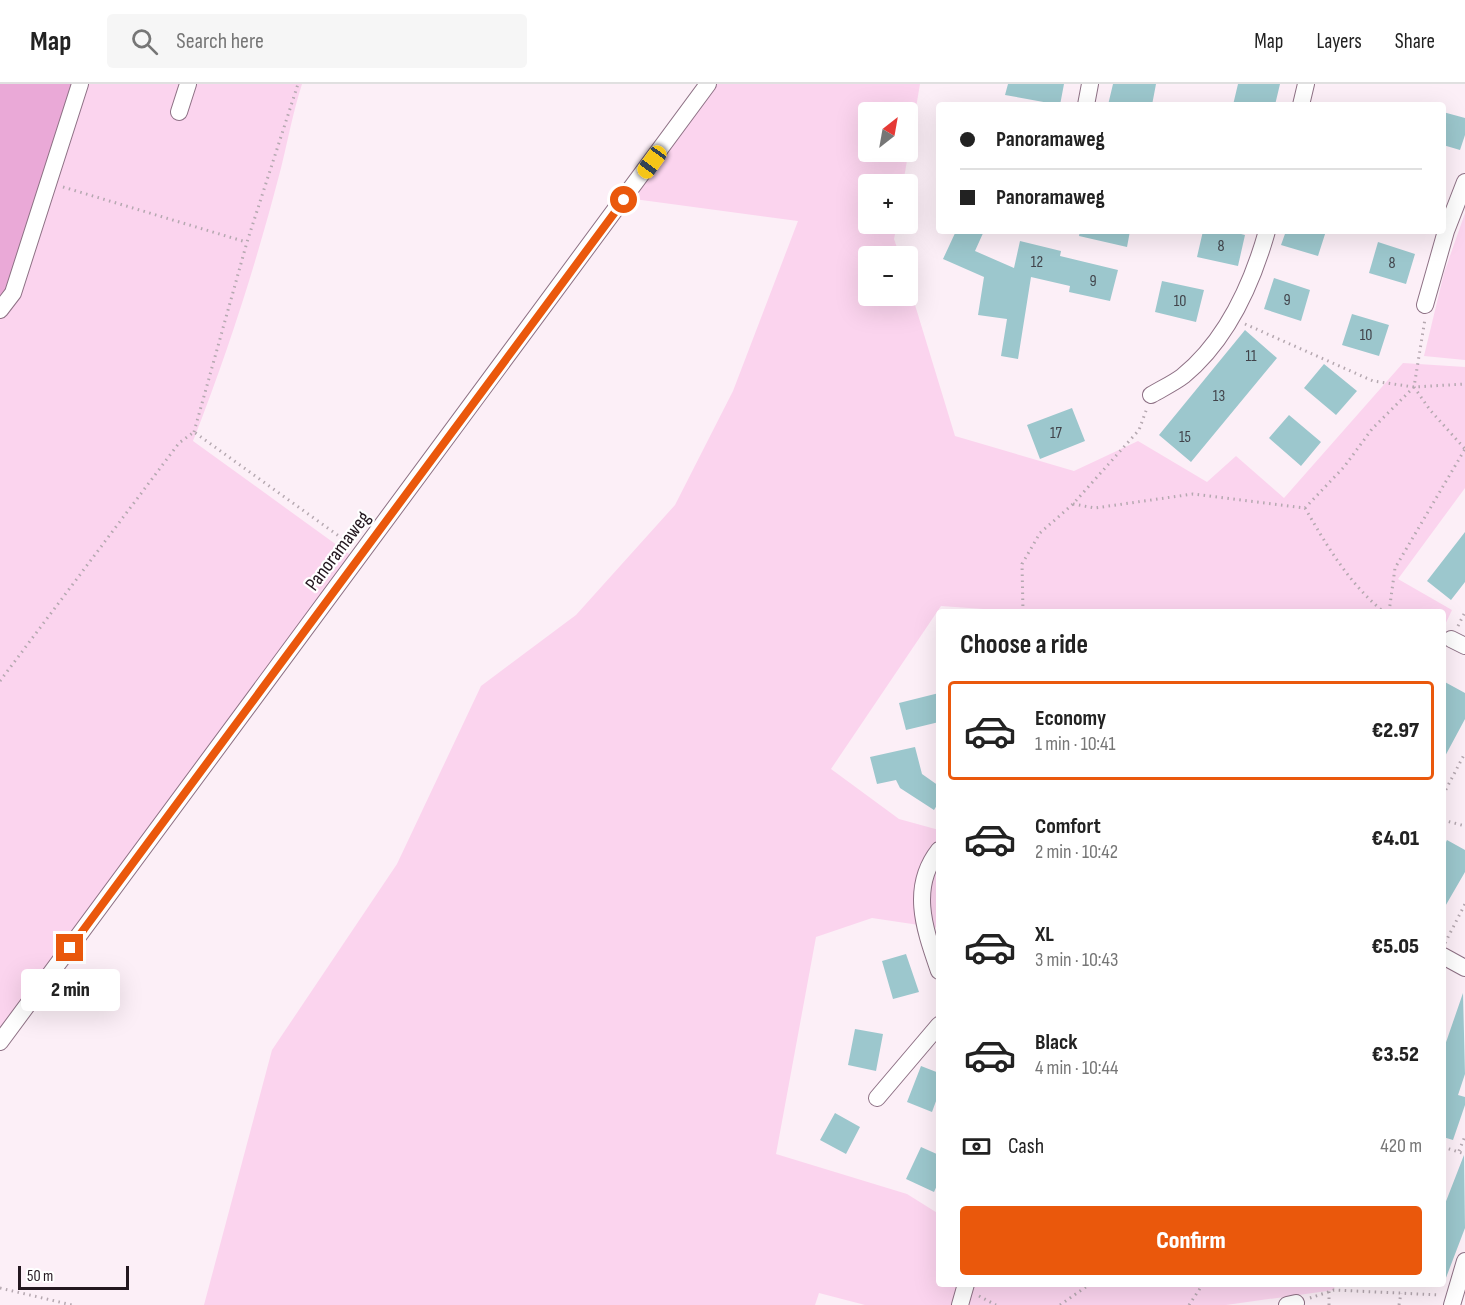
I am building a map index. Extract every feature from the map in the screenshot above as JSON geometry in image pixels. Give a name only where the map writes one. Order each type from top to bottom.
[{"type":"street","points":[[0,310],[13,292],[80,84]]},
{"type":"street","points":[[179,112],[188,84]]},
{"type":"street","name":"Panoramaweg","points":[[0,1042],[708,84]]},
{"type":"street","points":[[1087,102],[1090,84]]},
{"type":"street","points":[[1302,102],[1306,84]]},
{"type":"street","points":[[1446,231],[1465,182]]},
{"type":"street","points":[[1151,395],[1182,376],[1213,344],[1231,319],[1257,268],[1266,234]]},
{"type":"street","points":[[1425,305],[1445,234]]},
{"type":"street","points":[[936,855],[926,872],[921,894],[925,928],[936,962]]},
{"type":"street","points":[[1446,958],[1465,968]]},
{"type":"street","points":[[877,1098],[936,1029]]},
{"type":"street","points":[[1453,1301],[1465,1261]]},
{"type":"path","points":[[0,681],[179,443],[194,432],[247,242],[298,84]]},
{"type":"path","points":[[50,183],[247,242]]},
{"type":"path","points":[[1305,508],[1344,467],[1372,429],[1414,387],[1425,324],[1425,305]]},
{"type":"path","points":[[1231,319],[1373,381],[1414,387],[1465,384]]},
{"type":"path","points":[[1389,609],[1395,568],[1465,449],[1430,410],[1414,387]]},
{"type":"path","points":[[1023,609],[1022,564],[1040,533],[1073,504],[1139,430],[1151,395]]},
{"type":"path","points":[[194,432],[362,553]]},
{"type":"path","points":[[1073,504],[1095,508],[1193,494],[1305,508]]},
{"type":"path","points":[[1305,508],[1364,596],[1380,609]]},
{"type":"path","points":[[1446,789],[1465,753]]},
{"type":"path","points":[[1446,821],[1465,826]]},
{"type":"path","points":[[1446,941],[1465,904]]},
{"type":"path","points":[[1459,1152],[1465,1136]]},
{"type":"path","points":[[1446,1148],[1465,1154]]},
{"type":"path","points":[[1060,1305],[1086,1287]]},
{"type":"path","points":[[1189,1305],[1201,1287]]},
{"type":"path","points":[[0,1288],[72,1305]]},
{"type":"path","points":[[965,1290],[996,1305]]},
{"type":"path","points":[[1292,1304],[1331,1290],[1401,1293],[1453,1301]]},
{"type":"path","points":[[1329,1305],[1331,1290]]},
{"type":"path","points":[[1399,1305],[1401,1293]]},
{"type":"shaded area","points":[[0,84],[74,84],[11,291],[0,305]]},
{"type":"shaded area","points":[[74,84],[302,84],[252,272],[193,441],[352,556],[0,1028],[0,305]]},
{"type":"shaded area","points":[[716,84],[920,84],[917,102],[858,102],[858,162],[907,162],[905,174],[858,174],[858,234],[895,234],[896,246],[858,246],[858,306],[915,306],[955,436],[1074,471],[1138,441],[1207,482],[1236,456],[1284,498],[1403,363],[1465,367],[1465,488],[1398,579],[1452,610],[1446,623],[1446,609],[982,609],[941,606],[936,609],[936,613],[831,769],[899,819],[936,829],[936,928],[872,918],[816,937],[776,1154],[907,1194],[936,1212],[936,1287],[1334,1287],[1334,1290],[1226,1305],[865,1305],[819,1293],[815,1305],[204,1305],[272,1050],[397,864],[481,686],[576,615],[675,505],[733,391],[798,221],[634,199]]},
{"type":"shaded area","points":[[1465,213],[1465,360],[1424,356],[1444,273]]},
{"type":"building","points":[[1008,84],[1064,84],[1061,102],[1044,102],[1005,95]]},
{"type":"building","points":[[1113,84],[1156,84],[1153,102],[1109,102]]},
{"type":"building","points":[[1238,84],[1280,84],[1276,102],[1234,102]]},
{"type":"building","points":[[1446,113],[1465,118],[1465,135],[1460,150],[1446,146]]},
{"type":"building","points":[[955,234],[983,234],[975,251],[1014,268],[1020,241],[1061,251],[1060,256],[1118,270],[1110,301],[1069,292],[1070,286],[1031,277],[1018,359],[1001,356],[1007,319],[978,315],[984,277],[943,259]]},
{"type":"building","points":[[1079,234],[1129,234],[1127,247],[1079,236]]},
{"type":"building","points":[[1202,234],[1245,235],[1238,266],[1197,257]]},
{"type":"building","points":[[1285,234],[1325,234],[1318,256],[1281,245]]},
{"type":"building","points":[[1378,242],[1415,254],[1406,284],[1369,273]]},
{"type":"building","points":[[1274,278],[1310,290],[1301,321],[1264,309]]},
{"type":"building","points":[[1162,281],[1204,290],[1196,322],[1155,312]]},
{"type":"building","points":[[1352,314],[1389,325],[1379,356],[1342,345]]},
{"type":"building","points":[[1245,330],[1277,358],[1191,462],[1159,435]]},
{"type":"building","points":[[1324,364],[1357,391],[1336,415],[1304,388]]},
{"type":"building","points":[[1072,408],[1085,441],[1040,459],[1027,425]]},
{"type":"building","points":[[1289,415],[1321,442],[1301,466],[1269,438]]},
{"type":"building","points":[[1465,532],[1465,582],[1451,600],[1427,581]]},
{"type":"building","points":[[1446,683],[1465,693],[1465,719],[1446,754]]},
{"type":"building","points":[[936,694],[936,723],[906,730],[899,703]]},
{"type":"building","points":[[915,747],[922,774],[936,784],[934,810],[900,788],[896,780],[877,784],[870,757]]},
{"type":"building","points":[[1447,840],[1465,850],[1465,872],[1446,905]]},
{"type":"building","points":[[906,954],[919,992],[893,999],[882,961]]},
{"type":"building","points":[[1463,993],[1465,1074],[1458,1095],[1465,1097],[1465,1105],[1453,1140],[1446,1138],[1446,1042]]},
{"type":"building","points":[[855,1029],[883,1034],[876,1071],[848,1065]]},
{"type":"building","points":[[921,1066],[936,1072],[936,1101],[932,1112],[907,1102]]},
{"type":"building","points":[[835,1113],[860,1127],[846,1154],[820,1140]]},
{"type":"building","points":[[921,1147],[936,1154],[934,1192],[906,1179]]},
{"type":"building","points":[[1464,1155],[1465,1228],[1446,1278],[1446,1201]]},
{"type":"route","points":[[70,948],[624,200]]}]
